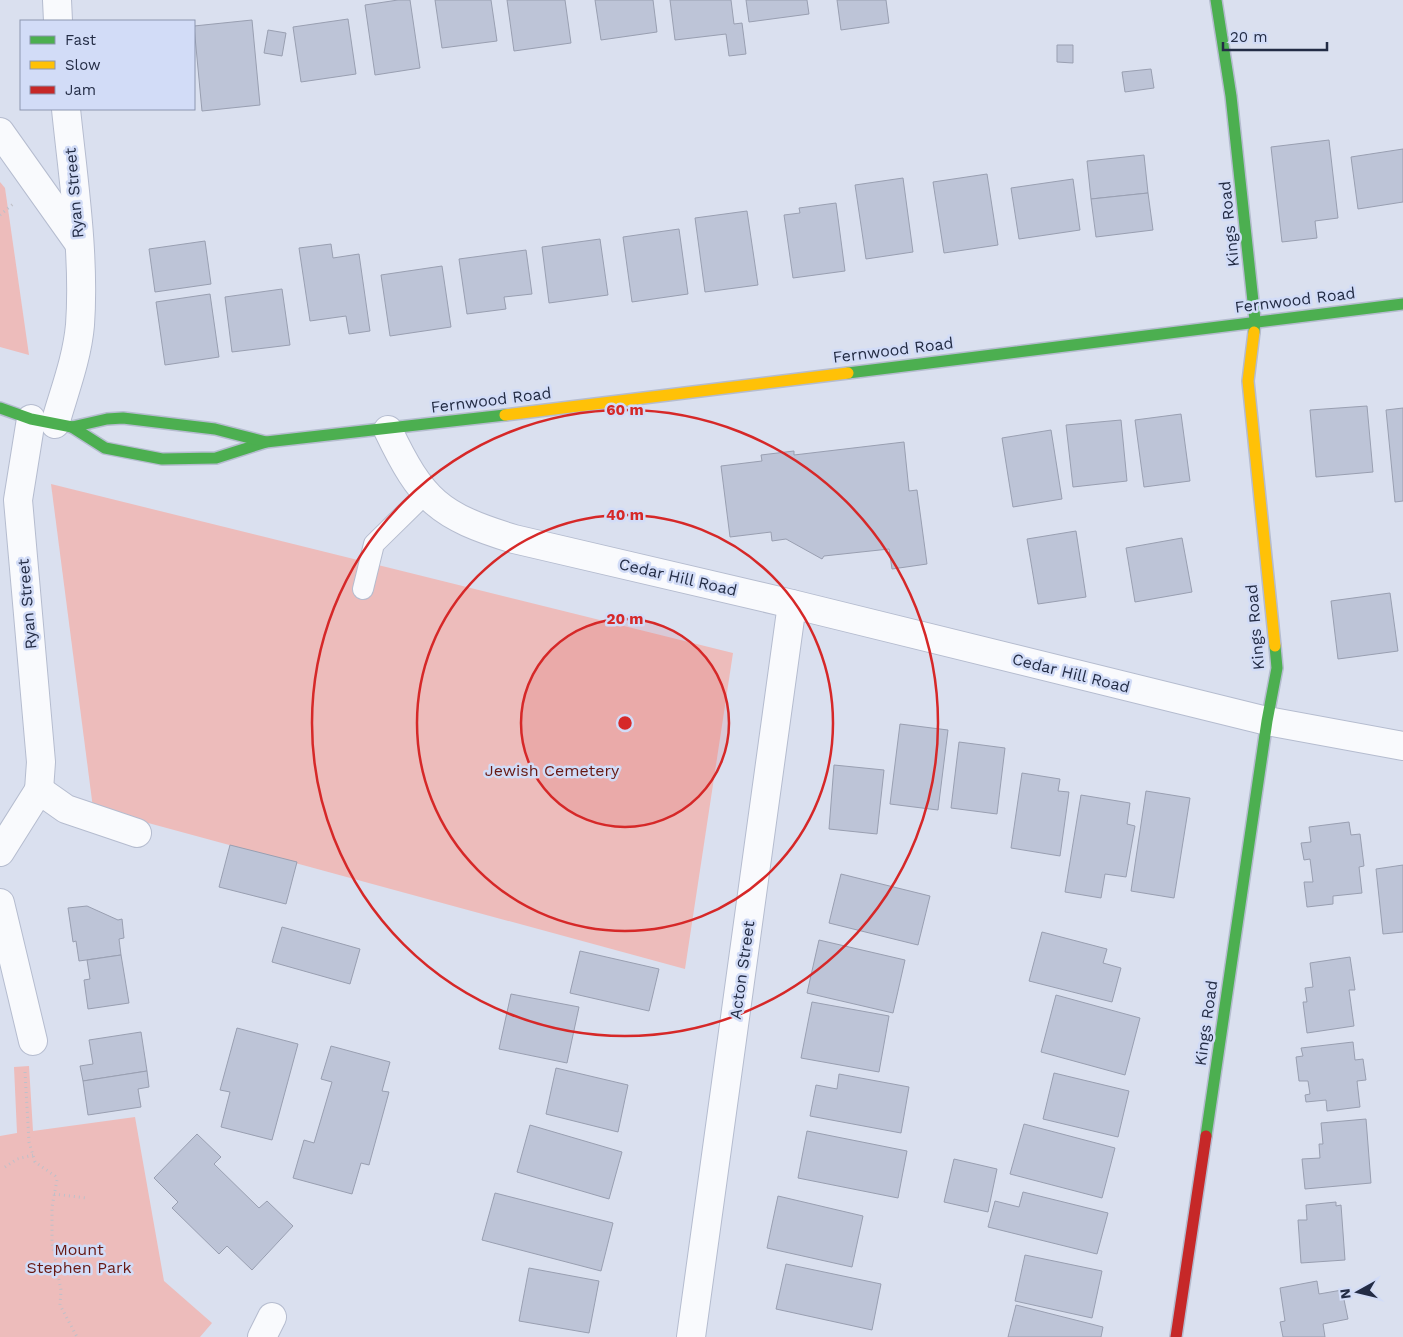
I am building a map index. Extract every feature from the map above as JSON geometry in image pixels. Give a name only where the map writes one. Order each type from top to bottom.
[{"type":"street","points":[[56,0],[58,20]]},
{"type":"street","name":"Kings Road","points":[[1176,1337],[1267,722],[1277,668],[1248,382],[1255,320],[1231,96],[1216,0]]},
{"type":"street","name":"Ryan Street","points":[[0,852],[39,790],[41,762],[18,500],[53,423],[74,361],[80,325],[79,243],[66,110]]},
{"type":"street","points":[[0,132],[79,243]]},
{"type":"street","name":"Fernwood Road","points":[[388,430],[1255,320],[1403,304]]},
{"type":"street","points":[[0,408],[53,423],[105,448],[162,459],[216,458],[266,442],[388,430]]},
{"type":"street","points":[[53,423],[122,418],[215,429],[266,442]]},
{"type":"street","name":"Cedar Hill Road","points":[[388,430],[402,460],[425,494],[448,513],[471,526],[514,540],[792,604],[1267,722],[1403,746]]},
{"type":"street","name":"Acton Street","points":[[690,1337],[792,604]]},
{"type":"street","points":[[39,790],[66,809],[137,833]]},
{"type":"street","points":[[0,903],[33,1041]]},
{"type":"lane","points":[[362,589],[374,544],[425,494]]},
{"type":"path","points":[[33,1041],[25,1066],[29,1142],[35,1162],[55,1176],[57,1180],[54,1194],[52,1243],[61,1290],[60,1305],[77,1337]]},
{"type":"path","points":[[5,1167],[17,1159],[33,1155]]},
{"type":"path","points":[[54,1194],[86,1198]]},
{"type":"green space","points":[[0,182],[5,188],[29,355],[0,347]]},
{"type":"green space","name":"Jewish Cemetery","points":[[51,484],[733,653],[685,969],[93,808]]},
{"type":"green space","name":"Mount Stephen Park","points":[[29,1066],[33,1131],[135,1117],[164,1281],[212,1323],[200,1337],[0,1337],[0,1136],[17,1133],[14,1067]]},
{"type":"building","points":[[410,0],[420,68],[375,75],[365,5]]},
{"type":"building","points":[[435,0],[491,0],[497,41],[442,48]]},
{"type":"building","points":[[507,0],[565,0],[571,43],[514,51]]},
{"type":"building","points":[[595,0],[653,0],[657,32],[601,40]]},
{"type":"building","points":[[670,0],[731,0],[734,24],[742,23],[746,54],[729,56],[726,34],[675,40]]},
{"type":"building","points":[[746,0],[807,0],[809,14],[749,22]]},
{"type":"building","points":[[837,0],[886,0],[889,23],[841,30]]},
{"type":"building","points":[[348,19],[356,74],[301,82],[293,27]]},
{"type":"building","points":[[252,20],[260,105],[202,111],[195,26]]},
{"type":"building","points":[[268,30],[286,33],[282,56],[264,53]]},
{"type":"building","points":[[1057,45],[1073,45],[1073,63],[1057,62]]},
{"type":"building","points":[[1151,69],[1154,88],[1125,92],[1122,72]]},
{"type":"building","points":[[1329,140],[1338,218],[1315,221],[1317,238],[1282,242],[1271,147]]},
{"type":"building","points":[[1403,149],[1403,202],[1358,209],[1351,157]]},
{"type":"building","points":[[1144,155],[1148,193],[1091,199],[1087,161]]},
{"type":"building","points":[[987,174],[998,245],[944,253],[933,182]]},
{"type":"building","points":[[903,178],[913,252],[866,259],[855,185]]},
{"type":"building","points":[[1073,179],[1080,230],[1019,239],[1011,188]]},
{"type":"building","points":[[1148,193],[1153,230],[1096,237],[1091,199]]},
{"type":"building","points":[[836,203],[845,271],[793,278],[784,215],[800,213],[799,208]]},
{"type":"building","points":[[747,211],[758,285],[705,292],[695,218]]},
{"type":"building","points":[[679,229],[688,294],[632,302],[623,237]]},
{"type":"building","points":[[600,239],[608,295],[549,303],[542,247]]},
{"type":"building","points":[[205,241],[211,284],[155,292],[149,249]]},
{"type":"building","points":[[331,244],[333,258],[359,254],[370,331],[349,334],[346,316],[310,321],[299,248]]},
{"type":"building","points":[[526,250],[532,294],[504,297],[506,309],[467,314],[459,259]]},
{"type":"building","points":[[442,266],[451,327],[390,336],[381,275]]},
{"type":"building","points":[[282,289],[290,345],[232,352],[225,297]]},
{"type":"building","points":[[210,294],[219,357],[165,365],[156,302]]},
{"type":"building","points":[[1367,406],[1373,472],[1316,477],[1310,410]]},
{"type":"building","points":[[1403,408],[1403,501],[1395,502],[1386,410]]},
{"type":"building","points":[[1181,414],[1190,481],[1144,487],[1135,420]]},
{"type":"building","points":[[1121,420],[1127,481],[1073,487],[1066,425]]},
{"type":"building","points":[[1051,430],[1062,499],[1013,507],[1002,438]]},
{"type":"building","points":[[904,442],[909,491],[917,490],[927,564],[892,569],[889,549],[824,556],[822,559],[786,539],[772,541],[771,532],[730,537],[721,466],[762,461],[761,455],[794,451],[794,455]]},
{"type":"building","points":[[1076,531],[1086,597],[1038,604],[1027,539]]},
{"type":"building","points":[[1182,538],[1192,592],[1135,602],[1126,548]]},
{"type":"building","points":[[1390,593],[1398,651],[1338,659],[1331,601]]},
{"type":"building","points":[[900,724],[948,730],[938,810],[890,804]]},
{"type":"building","points":[[959,742],[1005,748],[997,814],[951,808]]},
{"type":"building","points":[[834,765],[884,770],[877,834],[829,829]]},
{"type":"building","points":[[1022,773],[1060,779],[1058,791],[1069,792],[1060,856],[1011,848]]},
{"type":"building","points":[[1146,791],[1190,798],[1174,898],[1131,891]]},
{"type":"building","points":[[1081,795],[1130,803],[1127,824],[1135,826],[1126,877],[1105,874],[1101,898],[1065,892]]},
{"type":"building","points":[[1349,822],[1351,835],[1360,834],[1364,866],[1359,867],[1362,893],[1333,896],[1333,904],[1307,907],[1304,882],[1313,882],[1310,859],[1304,860],[1301,843],[1311,842],[1309,827]]},
{"type":"building","points":[[230,845],[297,862],[286,904],[219,887]]},
{"type":"building","points":[[1403,865],[1403,932],[1383,934],[1376,869]]},
{"type":"building","points":[[841,874],[930,896],[918,945],[829,923]]},
{"type":"building","points":[[87,906],[118,920],[122,919],[124,938],[119,939],[121,955],[79,961],[76,941],[73,942],[68,908]]},
{"type":"building","points":[[282,927],[360,949],[350,984],[272,962]]},
{"type":"building","points":[[1042,932],[1107,949],[1103,963],[1121,968],[1112,1002],[1029,981]]},
{"type":"building","points":[[819,940],[905,960],[893,1013],[807,993]]},
{"type":"building","points":[[580,951],[659,969],[649,1011],[570,993]]},
{"type":"building","points":[[121,955],[129,1003],[88,1009],[84,980],[90,979],[87,960]]},
{"type":"building","points":[[1350,957],[1355,990],[1349,990],[1354,1026],[1307,1033],[1303,1002],[1307,1002],[1305,988],[1313,987],[1310,963]]},
{"type":"building","points":[[511,994],[579,1007],[567,1063],[499,1049]]},
{"type":"building","points":[[1056,995],[1140,1018],[1125,1075],[1041,1052]]},
{"type":"building","points":[[812,1002],[889,1016],[879,1072],[801,1058]]},
{"type":"building","points":[[237,1028],[298,1044],[272,1140],[221,1127],[230,1092],[220,1090]]},
{"type":"building","points":[[141,1032],[147,1071],[83,1081],[80,1066],[93,1064],[89,1040]]},
{"type":"building","points":[[1353,1042],[1355,1060],[1363,1059],[1366,1080],[1357,1081],[1360,1107],[1327,1111],[1326,1100],[1306,1102],[1305,1095],[1310,1094],[1308,1081],[1299,1081],[1296,1057],[1303,1056],[1301,1048]]},
{"type":"building","points":[[331,1046],[390,1062],[382,1091],[389,1092],[369,1165],[361,1163],[352,1194],[293,1178],[304,1140],[314,1143],[332,1082],[321,1079]]},
{"type":"building","points":[[556,1068],[628,1085],[618,1132],[546,1114]]},
{"type":"building","points":[[147,1071],[149,1087],[138,1089],[141,1107],[88,1115],[83,1081]]},
{"type":"building","points":[[1054,1073],[1129,1091],[1118,1137],[1043,1119]]},
{"type":"building","points":[[839,1074],[909,1087],[901,1133],[810,1116],[816,1085],[837,1089]]},
{"type":"building","points":[[1366,1119],[1371,1183],[1305,1189],[1302,1159],[1320,1158],[1319,1144],[1323,1144],[1321,1123]]},
{"type":"building","points":[[1024,1124],[1115,1148],[1102,1198],[1010,1174]]},
{"type":"building","points":[[530,1125],[622,1152],[609,1199],[517,1172]]},
{"type":"building","points":[[807,1131],[907,1151],[898,1198],[798,1178]]},
{"type":"building","points":[[197,1134],[221,1157],[214,1164],[259,1208],[267,1201],[293,1226],[252,1270],[227,1246],[219,1254],[172,1208],[178,1202],[154,1178]]},
{"type":"building","points":[[954,1159],[997,1169],[988,1212],[944,1202]]},
{"type":"building","points":[[1023,1192],[1108,1213],[1097,1254],[988,1227],[995,1201],[1019,1207]]},
{"type":"building","points":[[495,1193],[613,1223],[601,1271],[482,1240]]},
{"type":"building","points":[[778,1196],[863,1216],[852,1267],[767,1248]]},
{"type":"building","points":[[1336,1202],[1336,1206],[1341,1205],[1345,1260],[1301,1263],[1298,1220],[1307,1220],[1306,1205]]},
{"type":"building","points":[[1025,1255],[1102,1271],[1092,1318],[1015,1301]]},
{"type":"building","points":[[786,1264],[881,1284],[872,1330],[776,1309]]},
{"type":"building","points":[[529,1268],[599,1281],[589,1333],[519,1321]]},
{"type":"building","points":[[1317,1281],[1319,1294],[1342,1290],[1348,1319],[1323,1324],[1325,1337],[1283,1337],[1280,1322],[1285,1321],[1280,1288]]},
{"type":"building","points":[[1016,1305],[1103,1327],[1101,1337],[1008,1337]]},
{"type":"traffic: fast","points":[[1216,0],[1231,96],[1255,320],[1254,332]]},
{"type":"traffic: fast","points":[[848,373],[1403,304]]},
{"type":"traffic: fast","points":[[0,408],[31,419],[72,427],[105,448],[162,459],[216,458],[266,442],[505,415]]},
{"type":"traffic: fast","points":[[72,427],[107,419],[123,418],[215,429],[266,442]]},
{"type":"traffic: fast","points":[[1206,1136],[1267,721],[1277,668],[1275,646]]},
{"type":"traffic: slow","points":[[1254,332],[1248,381],[1275,646]]},
{"type":"traffic: slow","points":[[505,415],[848,373]]},
{"type":"traffic: jam","points":[[1176,1337],[1206,1136]]}]
